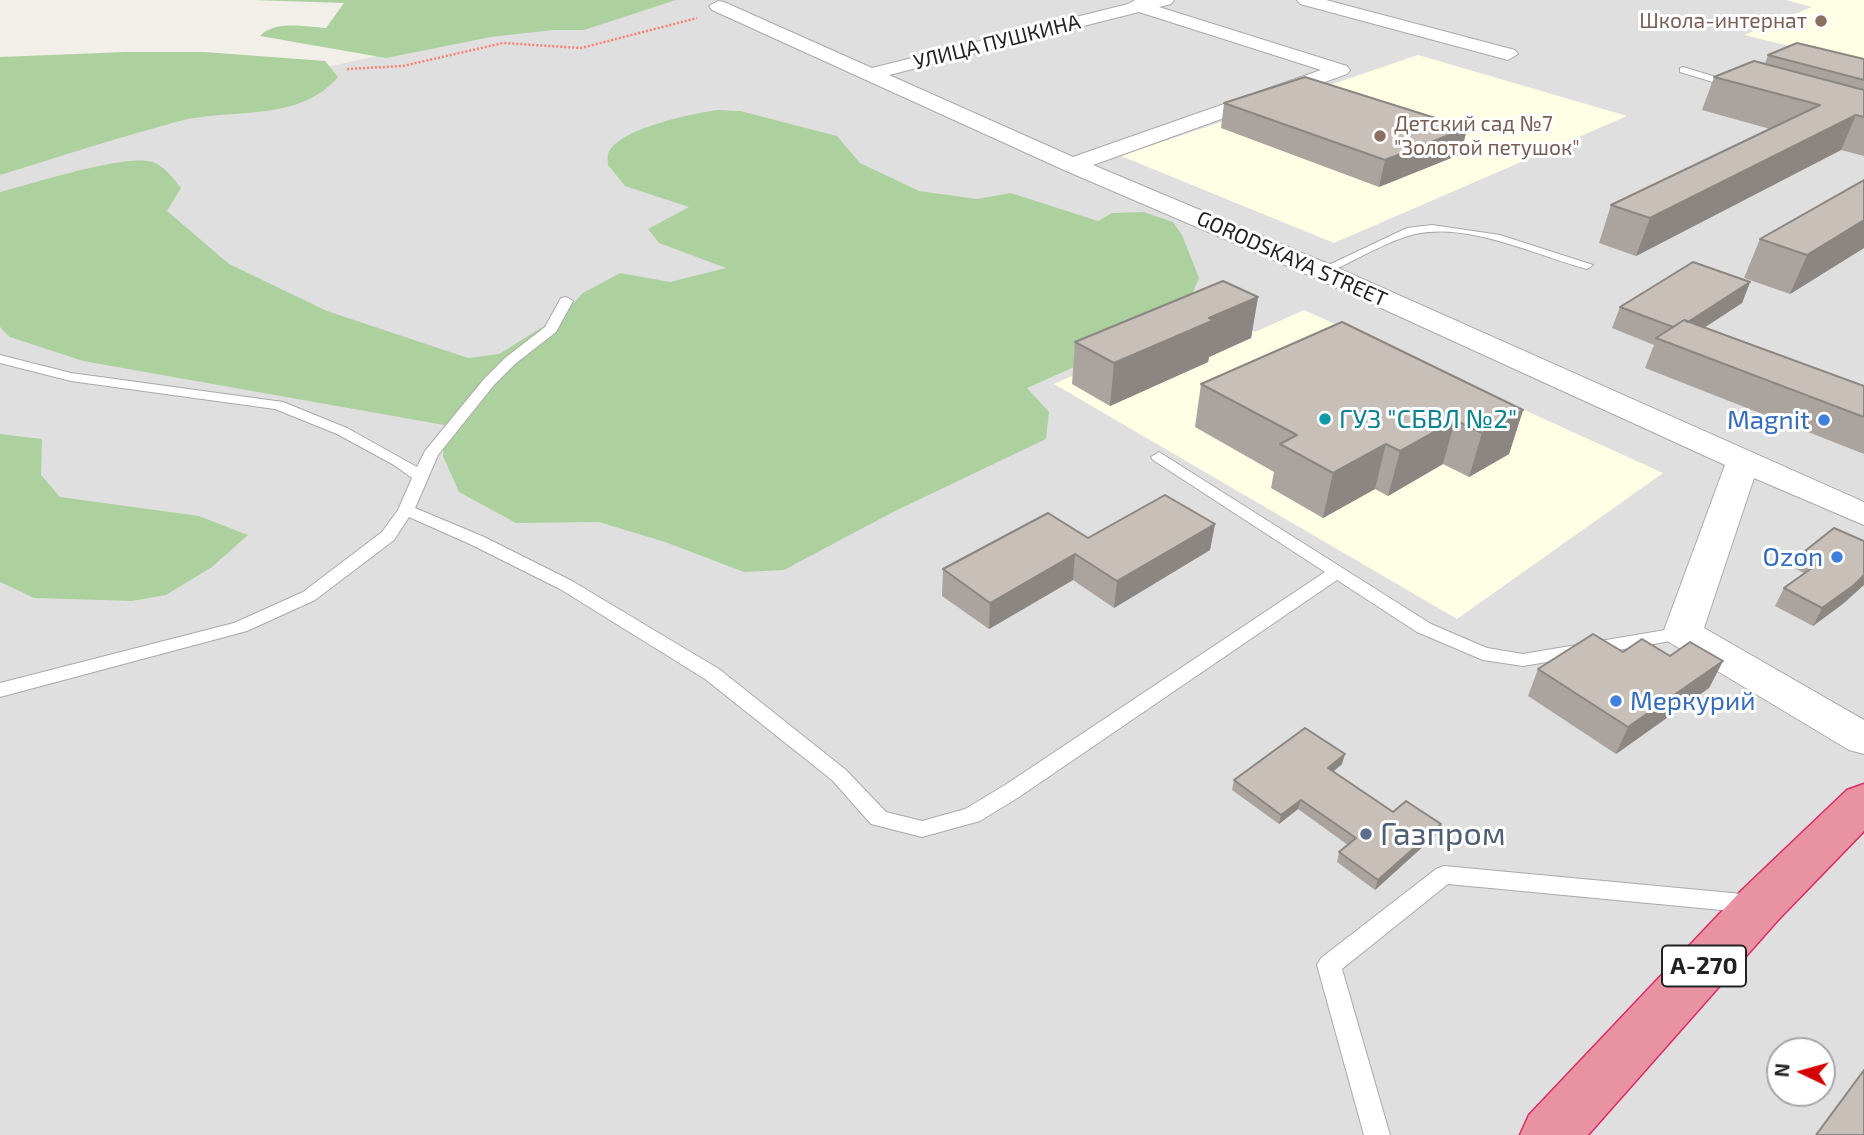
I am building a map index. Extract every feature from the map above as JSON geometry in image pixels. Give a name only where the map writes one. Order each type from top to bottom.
[{"type":"highway","name":"А-270","points":[[1550,1135],[1760,905],[1864,802]]},
{"type":"street","points":[[1072,165],[1340,70],[1118,0]]},
{"type":"street","name":"УЛИЦА ПУШКИНА","points":[[870,74],[1165,0]]},
{"type":"street","points":[[1306,0],[1508,54]]},
{"type":"street","name":"GORODSKAYA STREET","points":[[732,6],[870,74],[1072,165],[1322,271],[1864,515]]},
{"type":"street","points":[[1743,462],[1683,633],[1864,739]]},
{"type":"lane","points":[[1683,71],[1748,89]]},
{"type":"lane","points":[[1322,271],[1411,230],[1427,228],[1464,232],[1521,245],[1587,265]]},
{"type":"lane","points":[[0,690],[240,626],[309,596],[388,536],[406,510],[431,454],[489,382],[510,361],[551,329],[566,301]]},
{"type":"lane","points":[[0,359],[71,377],[278,405],[353,436],[401,462],[422,478]]},
{"type":"lane","points":[[1159,457],[1424,628],[1483,654],[1523,660],[1683,633]]},
{"type":"lane","points":[[406,510],[478,541],[566,585],[712,674],[839,775],[879,818],[922,829],[972,815],[1012,791],[1337,572]]},
{"type":"lane","points":[[1377,1135],[1329,965],[1444,875],[1760,905]]},
{"type":"path","points":[[347,69],[403,66],[503,43],[582,48],[732,6]]},
{"type":"shaded area","points":[[629,0],[1864,0],[1864,1135],[0,1135],[0,148],[151,106]]},
{"type":"shaded area","name":"Школа-интернат","points":[[1786,0],[1864,0],[1864,64],[1744,35],[1812,7]]},
{"type":"shaded area","name":"Детский сад №7 \"Золотой петушок\"","points":[[1418,55],[1627,116],[1334,243],[1121,156]]},
{"type":"shaded area","points":[[1304,310],[1663,473],[1457,619],[1054,384],[1214,312],[1255,332]]},
{"type":"green space","points":[[252,0],[676,0],[584,30],[553,30],[491,37],[386,58],[260,36],[282,26],[326,28],[344,3]]},
{"type":"green space","points":[[204,52],[325,61],[338,77],[322,92],[283,108],[176,122],[0,175],[0,57]]},
{"type":"green space","points":[[718,110],[740,111],[837,136],[860,163],[919,191],[977,199],[1011,193],[1098,221],[1112,213],[1144,212],[1173,222],[1182,235],[1199,278],[1190,299],[1157,330],[1027,388],[1049,412],[1046,439],[893,512],[784,570],[744,572],[665,542],[599,522],[516,523],[459,492],[443,456],[444,425],[83,361],[10,337],[0,327],[0,192],[101,165],[140,160],[157,164],[172,177],[181,188],[167,211],[229,264],[327,311],[468,358],[499,354],[562,315],[583,293],[620,273],[670,282],[726,268],[659,243],[648,229],[689,207],[625,186],[608,165],[608,154],[614,145],[625,137],[657,124]]},
{"type":"green space","points":[[0,434],[42,439],[41,475],[60,497],[199,516],[248,535],[212,567],[166,595],[132,601],[34,598],[0,582]]},
{"type":"building","points":[[1797,43],[1864,59],[1864,80],[1768,55]]},
{"type":"building","points":[[1754,61],[1864,90],[1864,117],[1856,115],[1650,218],[1611,205],[1820,105],[1714,77]]},
{"type":"building","points":[[1305,77],[1467,128],[1385,160],[1224,103]]},
{"type":"building","points":[[1864,180],[1864,220],[1807,255],[1760,239]]},
{"type":"building","points":[[1693,262],[1750,282],[1688,322],[1684,320],[1673,327],[1620,307]]},
{"type":"building","points":[[1223,281],[1258,297],[1209,318],[1214,320],[1114,363],[1075,342]]},
{"type":"building","points":[[1684,320],[1864,386],[1864,417],[1656,338]]},
{"type":"building","points":[[1342,322],[1523,410],[1482,433],[1455,420],[1400,451],[1386,444],[1333,473],[1280,444],[1297,435],[1201,384]]},
{"type":"building","points":[[1165,495],[1215,524],[1117,581],[1075,554],[990,603],[943,569],[1048,513],[1088,538]]},
{"type":"building","points":[[1834,528],[1864,541],[1864,575],[1822,608],[1784,588],[1823,560],[1805,551]]},
{"type":"building","points":[[1593,634],[1623,652],[1642,639],[1670,656],[1690,642],[1723,661],[1628,727],[1538,669]]},
{"type":"building","points":[[1305,728],[1345,754],[1328,768],[1393,812],[1406,801],[1441,824],[1378,880],[1339,852],[1356,838],[1301,800],[1281,815],[1234,780]]},
{"type":"building","points":[[1864,1070],[1864,1135],[1816,1135]]},
{"type":"place","name":"Школа-интернат","points":[[1821,21]]},
{"type":"place","name":"Детский сад №7 \"Золотой петушок\"","points":[[1380,136]]},
{"type":"place","name":"ГУЗ \"СБВЛ №2\"","points":[[1325,419]]},
{"type":"place","name":"Magnit","points":[[1824,420]]},
{"type":"place","name":"Ozon","points":[[1837,557]]},
{"type":"place","name":"Меркурий","points":[[1616,701]]},
{"type":"place","name":"Газпром","points":[[1366,834]]}]
